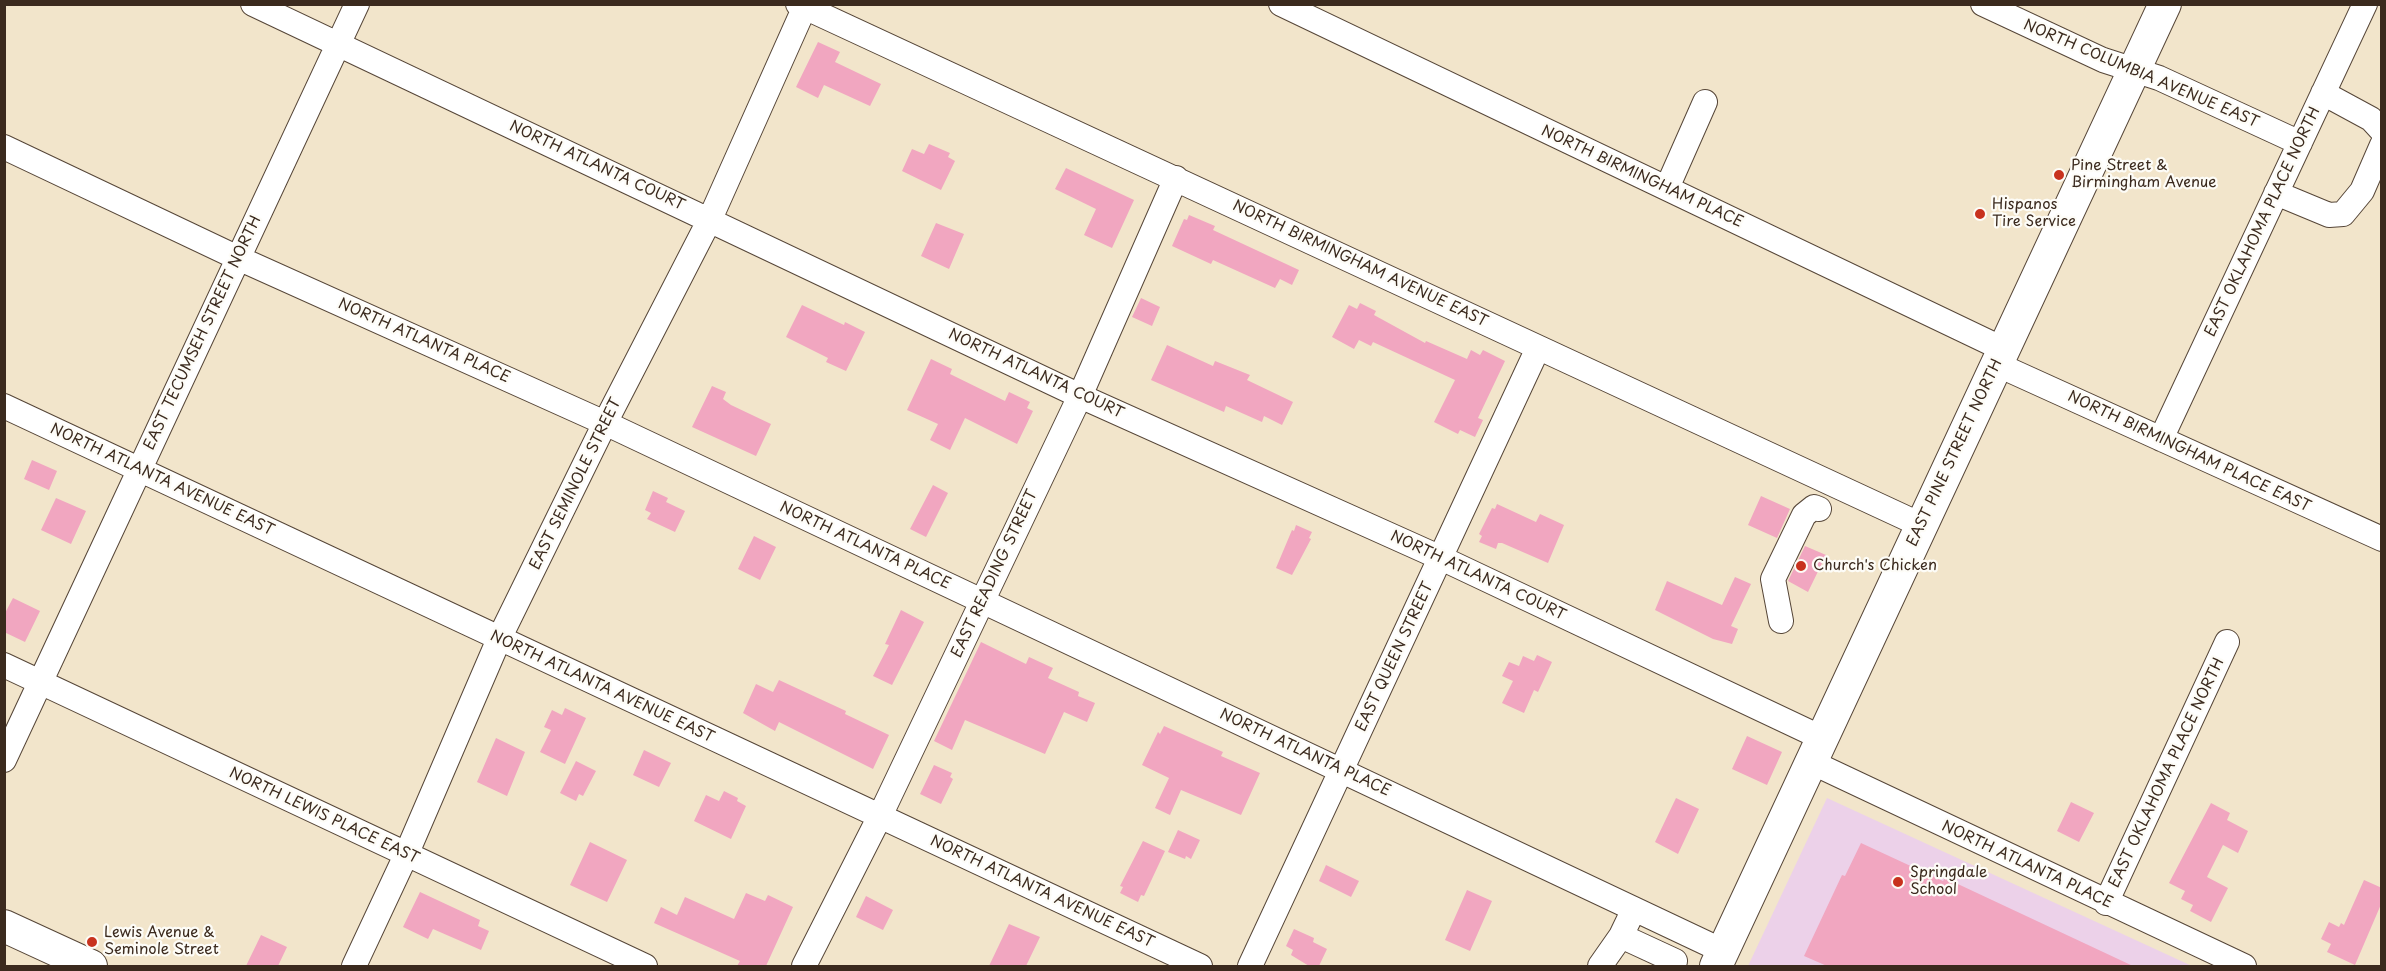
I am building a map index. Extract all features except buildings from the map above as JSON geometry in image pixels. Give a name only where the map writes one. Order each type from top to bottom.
[{"type":"main road","name":"EAST PINE STREET NORTH","points":[[1719,959],[2165,4]]},
{"type":"main road","points":[[4,926],[91,966]]},
{"type":"street","name":"NORTH ATLANTA COURT","points":[[253,4],[1080,396],[1441,558],[1816,750]]},
{"type":"street","name":"EAST TECUMSEH STREET NORTH","points":[[4,759],[357,4]]},
{"type":"street","name":"NORTH BIRMINGHAM PLACE","points":[[1281,4],[1667,188],[2000,356]]},
{"type":"street","name":"NORTH COLUMBIA AVENUE EAST","points":[[1983,4],[2103,60],[2159,78],[2300,143]]},
{"type":"street","name":"EAST OKLAHOMA PLACE NORTH","points":[[2161,439],[2365,4]]},
{"type":"street","name":"NORTH BIRMINGHAM AVENUE EAST","points":[[803,6],[1921,525]]},
{"type":"street","name":"EAST SEMINOLE STREET","points":[[354,966],[406,855],[499,639],[605,423],[710,219],[803,6]]},
{"type":"street","points":[[2323,93],[2371,118],[2382,131]]},
{"type":"street","points":[[1667,188],[1705,102]]},
{"type":"street","points":[[2276,193],[2329,216],[2343,214],[2362,191],[2382,145]]},
{"type":"street","name":"NORTH ATLANTA PLACE","points":[[4,147],[238,258],[605,423],[1634,909],[1719,959]]},
{"type":"street","name":"EAST READING STREET","points":[[804,966],[880,816],[1080,396],[1176,178]]},
{"type":"street","name":"EAST QUEEN STREET","points":[[1250,966],[1538,348]]},
{"type":"street","name":"NORTH BIRMINGHAM PLACE EAST","points":[[2000,356],[2161,439],[2382,539]]},
{"type":"street","name":"NORTH ATLANTA AVENUE EAST","points":[[4,406],[1200,966]]},
{"type":"street","points":[[1780,621],[1773,579],[1804,515],[1814,507],[1819,509]]},
{"type":"street","name":"EAST OKLAHOMA PLACE NORTH","points":[[2106,903],[2227,642]]},
{"type":"street","name":"NORTH LEWIS PLACE EAST","points":[[4,665],[645,966]]},
{"type":"street","name":"NORTH ATLANTA PLACE","points":[[1816,750],[2106,903],[2244,966]]},
{"type":"street","points":[[1600,966],[1621,936],[1634,909]]},
{"type":"street","points":[[1621,936],[1675,961],[1672,966]]},
{"type":"shaded area","name":"Springdale School","points":[[1827,798],[2192,966],[1748,966]]},
{"type":"place","name":"Pine Street & Birmingham Avenue","points":[[2059,175]]},
{"type":"place","name":"Hispanos Tire Service","points":[[1980,214]]},
{"type":"place","name":"Church's Chicken","points":[[1801,566]]},
{"type":"place","name":"Springdale School","points":[[1898,882]]},
{"type":"place","name":"Lewis Avenue & Seminole Street","points":[[92,942]]}]
